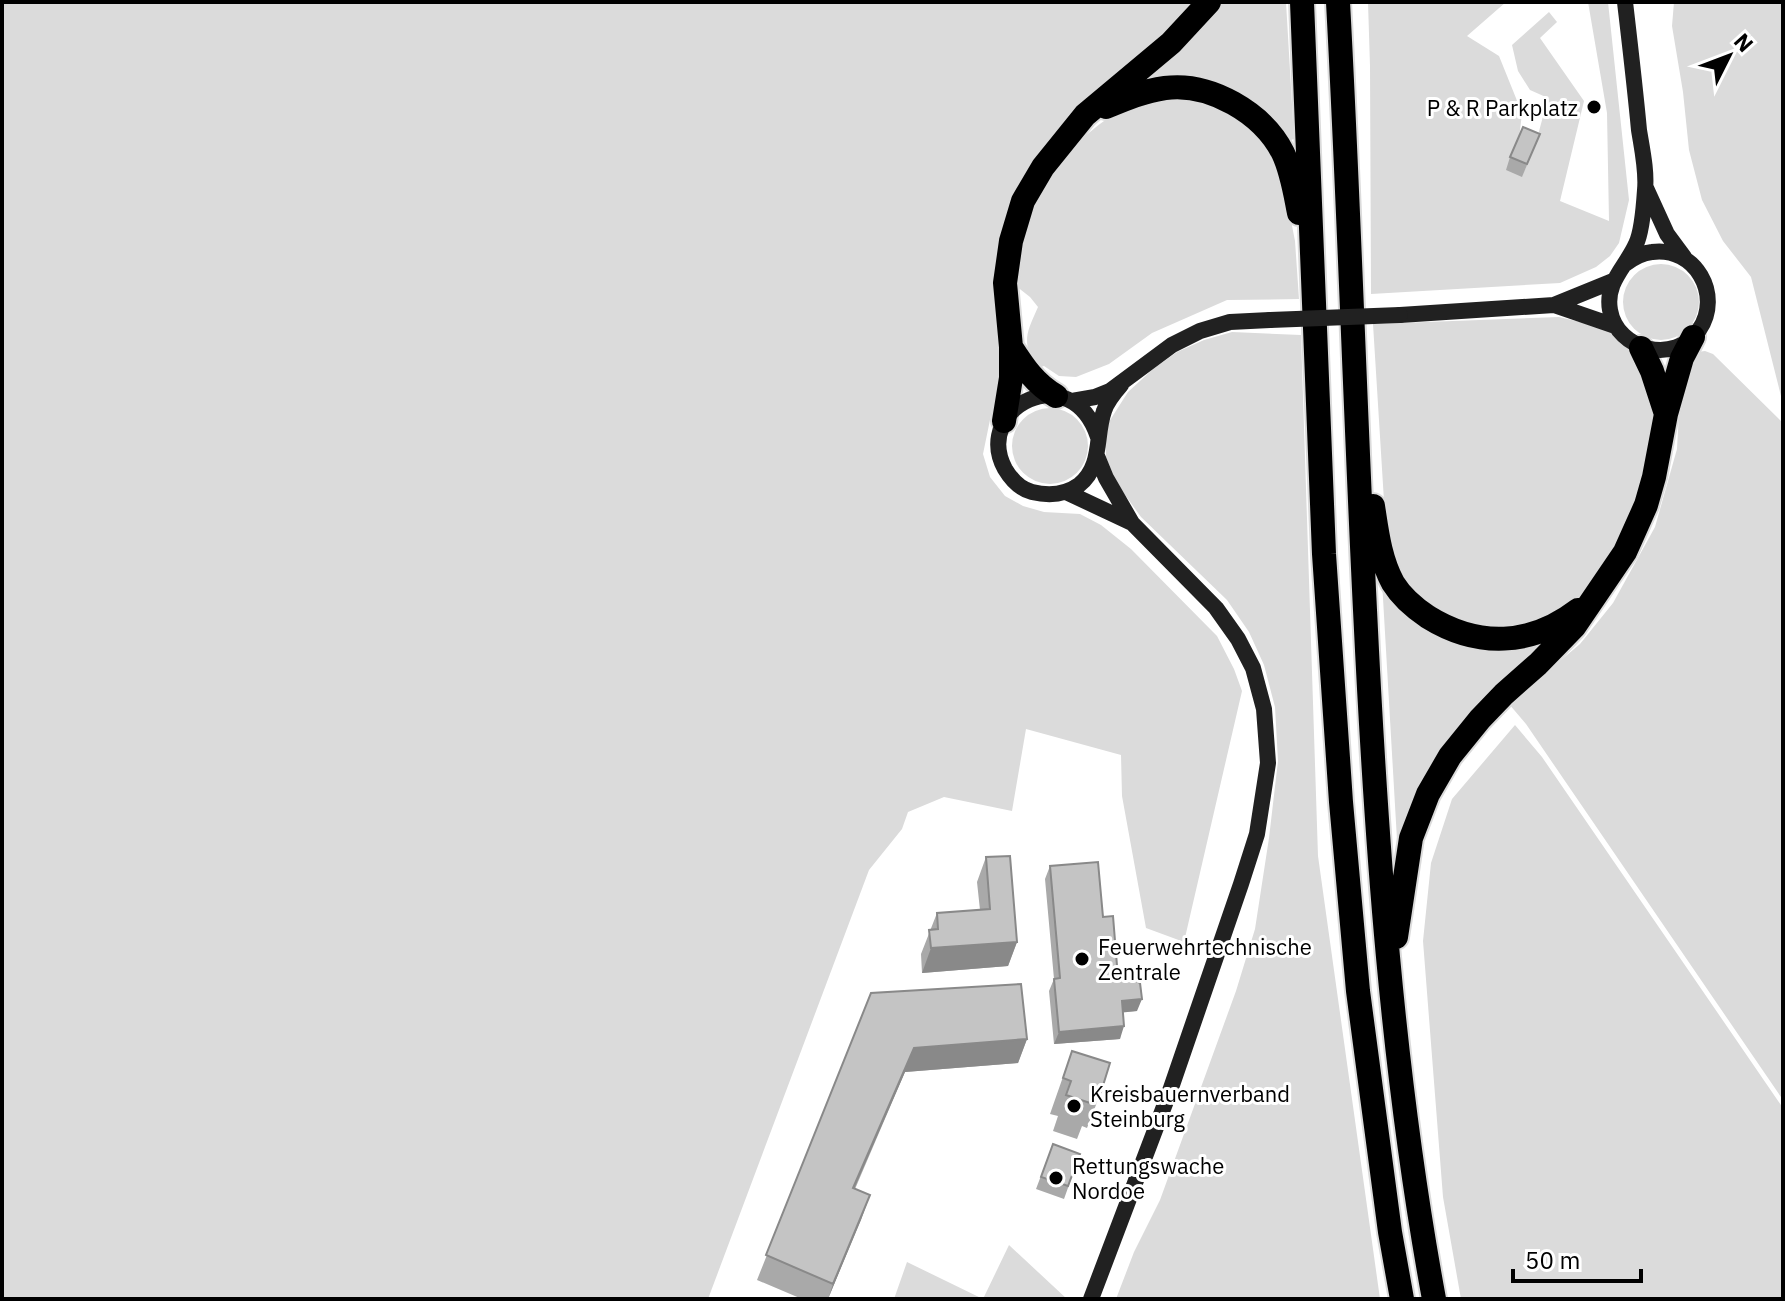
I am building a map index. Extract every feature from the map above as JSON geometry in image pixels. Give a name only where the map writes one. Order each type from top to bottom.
[{"type":"highway","points":[[1004,421],[1011,384],[1005,283],[1011,241],[1023,201],[1043,167],[1085,115],[1171,43],[1209,2]]},
{"type":"highway","points":[[1302,2],[1324,554],[1341,802],[1358,991],[1390,1232],[1402,1299]]},
{"type":"highway","points":[[1338,2],[1374,796],[1390,987],[1420,1227],[1434,1299]]},
{"type":"highway","points":[[1085,115],[1135,95],[1165,88],[1188,88],[1210,93],[1255,118],[1272,136],[1291,173],[1314,298]]},
{"type":"highway","points":[[1390,987],[1411,838],[1428,794],[1450,756],[1480,719],[1574,627],[1625,552],[1646,505],[1666,414],[1682,358],[1693,337]]},
{"type":"highway","points":[[1011,347],[1042,388],[1064,398]]},
{"type":"highway","points":[[1641,348],[1666,414]]},
{"type":"highway","points":[[1354,390],[1380,553],[1394,585],[1418,610],[1445,627],[1473,637],[1498,640],[1524,637],[1556,624],[1595,596]]},
{"type":"main road","points":[[1625,2],[1646,188],[1638,242],[1613,281],[1609,296],[1610,311],[1622,335],[1641,348],[1659,351],[1678,347],[1693,337],[1707,314],[1708,298],[1705,281],[1667,234],[1646,188]]},
{"type":"main road","points":[[1625,264],[1638,255],[1654,251],[1670,252],[1685,258]]},
{"type":"main road","points":[[1121,385],[1095,397],[1041,396],[1026,400],[1014,409],[1004,421],[998,440],[1000,460],[1010,478],[1026,490],[1046,495],[1066,492],[1080,484],[1091,471],[1097,456],[1104,410],[1112,395],[1147,362],[1200,331],[1230,322],[1554,305],[1613,281]]},
{"type":"main road","points":[[1554,305],[1615,326]]},
{"type":"main road","points":[[1064,398],[1084,410],[1098,437]]},
{"type":"main road","points":[[1091,1299],[1171,1088],[1241,884],[1257,834],[1268,763],[1264,709],[1253,668],[1238,639],[1216,608],[1132,523],[1097,456]]},
{"type":"main road","points":[[1066,492],[1132,523]]},
{"type":"shaded area","points":[[2,2],[1199,2],[1177,25],[1082,102],[1056,130],[1032,165],[1001,231],[996,314],[1000,371],[983,454],[990,477],[1005,496],[1023,506],[1044,512],[1080,514],[1101,525],[1131,549],[1217,636],[1234,669],[1242,691],[1184,942],[1146,928],[1122,796],[1121,755],[1026,729],[1012,811],[944,797],[908,812],[902,829],[869,870],[708,1299],[2,1299]]},
{"type":"shaded area","points":[[1218,2],[1286,2],[1294,139],[1285,142],[1261,115],[1134,88]]},
{"type":"shaded area","points":[[1368,2],[1506,2],[1467,36],[1499,56],[1522,113],[1519,139],[1522,176],[1535,146],[1548,98],[1530,90],[1518,71],[1512,45],[1549,12],[1557,22],[1540,38],[1584,101],[1560,201],[1609,221],[1607,113],[1588,2],[1608,2],[1629,200],[1619,243],[1610,256],[1596,267],[1560,283],[1371,294]]},
{"type":"shaded area","points":[[1674,2],[1783,2],[1783,404],[1751,277],[1723,241],[1702,200],[1689,150],[1672,26]]},
{"type":"shaded area","points":[[1161,98],[1192,99],[1218,106],[1239,119],[1267,145],[1285,190],[1295,241],[1299,299],[1227,300],[1152,333],[1109,364],[1076,377],[1059,376],[1044,366],[1035,369],[1027,338],[1038,307],[1016,286],[1023,243],[1035,204],[1054,170],[1084,137],[1125,108]]},
{"type":"shaded area","points":[[1661,264],[1676,267],[1688,275],[1696,287],[1699,302],[1696,317],[1688,329],[1676,337],[1661,340],[1646,337],[1634,329],[1626,317],[1623,302],[1626,287],[1634,275],[1646,267]]},
{"type":"shaded area","points":[[1559,317],[1606,328],[1634,353],[1653,409],[1644,470],[1623,533],[1586,593],[1559,613],[1501,634],[1451,621],[1403,585],[1387,549],[1373,324]]},
{"type":"shaded area","points":[[1232,332],[1301,335],[1318,856],[1380,1299],[1116,1299],[1134,1252],[1160,1200],[1236,991],[1255,929],[1278,761],[1275,707],[1264,665],[1249,632],[1227,600],[1141,517],[1117,484],[1106,457],[1105,428],[1128,392],[1153,369],[1177,352]]},
{"type":"shaded area","points":[[1697,352],[1713,354],[1783,420],[1783,1100],[1526,724],[1509,704],[1580,644],[1613,603],[1655,527],[1677,449],[1680,393]]},
{"type":"shaded area","points":[[1050,408],[1065,411],[1077,419],[1085,431],[1088,446],[1085,461],[1077,473],[1065,481],[1050,484],[1035,481],[1023,473],[1015,461],[1012,446],[1015,431],[1023,419],[1035,411]]},
{"type":"shaded area","points":[[1382,581],[1441,637],[1558,631],[1503,685],[1398,857]]},
{"type":"shaded area","points":[[1515,725],[1542,757],[1783,1108],[1783,1299],[1461,1299],[1443,1197],[1423,941],[1431,863],[1452,799]]},
{"type":"shaded area","points":[[1009,1245],[1067,1299],[983,1299]]},
{"type":"shaded area","points":[[907,1262],[983,1299],[894,1299]]},
{"type":"building","points":[[1523,127],[1540,134],[1527,164],[1510,157]]},
{"type":"building","points":[[1010,856],[1017,942],[931,948],[929,930],[938,929],[937,913],[990,909],[986,857]]},
{"type":"building","name":"Feuerwehrtechnische Zentrale","points":[[1098,862],[1103,917],[1113,916],[1118,978],[1129,977],[1140,983],[1142,999],[1122,1001],[1124,1026],[1059,1032],[1054,979],[1060,978],[1050,866]]},
{"type":"building","points":[[1021,984],[1027,1039],[914,1048],[853,1188],[870,1195],[833,1284],[766,1255],[871,993]]},
{"type":"building","points":[[1072,1051],[1110,1063],[1101,1092],[1094,1090],[1090,1103],[1066,1095],[1071,1081],[1063,1078]]},
{"type":"building","name":"Rettungswache Nordoe","points":[[1053,1144],[1080,1154],[1068,1186],[1041,1177]]},
{"type":"place","name":"P & R Parkplatz","points":[[1594,107]]},
{"type":"place","name":"Feuerwehrtechnische Zentrale","points":[[1082,959]]},
{"type":"place","name":"Kreisbauernverband Steinburg","points":[[1074,1106]]},
{"type":"place","name":"Rettungswache Nordoe","points":[[1056,1178]]}]
